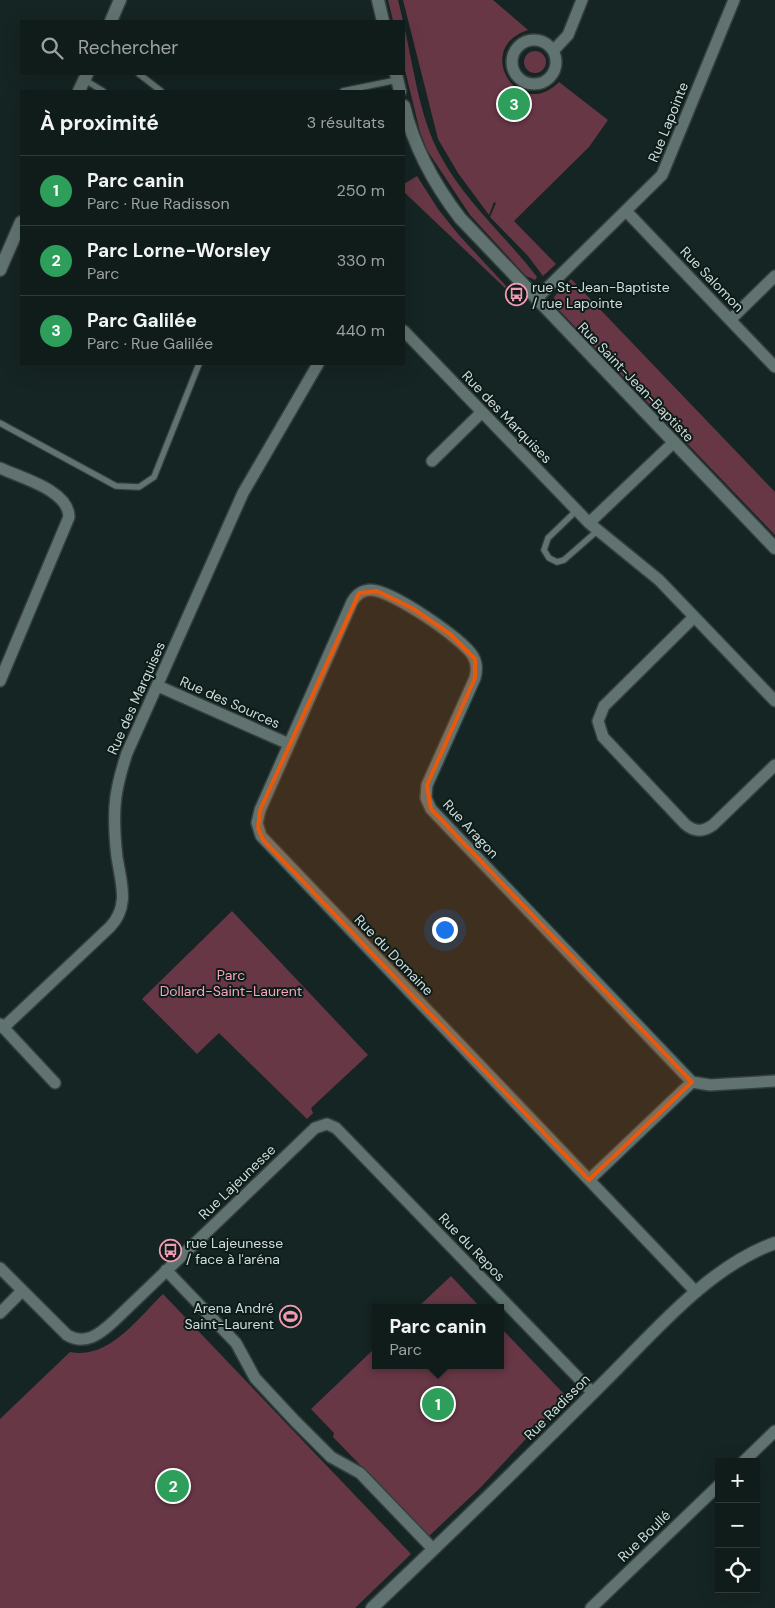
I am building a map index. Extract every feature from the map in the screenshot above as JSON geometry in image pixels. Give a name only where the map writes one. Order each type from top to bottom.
[{"type":"street","points":[[110,20],[120,0]]},
{"type":"street","points":[[378,0],[383,20]]},
{"type":"street","points":[[553,51],[568,35],[582,0]]},
{"type":"street","name":"Rue Lapointe","points":[[536,299],[627,212],[664,171],[734,0]]},
{"type":"street","name":"Rue Saint-Jean-Baptiste","points":[[405,109],[417,148],[444,197],[472,231],[775,548]]},
{"type":"street","name":"Rue Salomon","points":[[627,212],[775,367]]},
{"type":"street","points":[[0,270],[20,224]]},
{"type":"street","points":[[730,320],[775,276]]},
{"type":"street","name":"Rue des Marquises","points":[[405,332],[593,527],[657,577],[775,702]]},
{"type":"street","name":"Rue des Marquises","points":[[2,1026],[110,927],[119,914],[123,894],[115,839],[116,792],[127,753],[243,493],[317,365]]},
{"type":"street","points":[[432,461],[482,412]]},
{"type":"street","points":[[593,527],[673,443]]},
{"type":"street","points":[[0,468],[59,496],[67,505],[70,517],[0,681]]},
{"type":"street","name":"Rue du Domaine","points":[[366,590],[359,593],[352,602],[258,814],[258,828],[263,840],[696,1292]]},
{"type":"street","name":"Rue Aragon","points":[[366,590],[380,592],[424,615],[470,652],[476,663],[474,678],[427,785],[426,798],[431,809],[692,1082]]},
{"type":"street","points":[[694,617],[604,706],[598,721],[603,737],[685,824],[695,830],[706,829],[712,825],[775,765]]},
{"type":"street","name":"Rue des Sources","points":[[158,686],[289,744]]},
{"type":"street","points":[[2,1026],[55,1083]]},
{"type":"street","points":[[589,1180],[692,1082],[710,1086],[775,1081]]},
{"type":"street","name":"Rue Lajeunesse","points":[[22,1291],[63,1332],[78,1339],[91,1338],[101,1332],[315,1128],[327,1124]]},
{"type":"street","name":"Rue du Repos","points":[[327,1124],[336,1128],[593,1393]]},
{"type":"street","name":"Rue Radisson","points":[[372,1608],[696,1292],[737,1261],[775,1243]]},
{"type":"street","points":[[0,1268],[22,1291],[0,1313]]},
{"type":"street","points":[[166,1270],[236,1343],[255,1378],[295,1421],[331,1457],[360,1473],[434,1549]]},
{"type":"street","points":[[747,1458],[775,1431]]},
{"type":"street","name":"Rue Boullé","points":[[591,1608],[715,1489]]},
{"type":"lane","points":[[140,75],[160,90]]},
{"type":"lane","points":[[84,82],[99,86],[102,90]]},
{"type":"lane","points":[[348,90],[398,82]]},
{"type":"lane","points":[[0,424],[116,486],[139,487],[154,477],[199,365]]},
{"type":"lane","points":[[577,510],[546,541],[544,547],[546,556],[554,561],[564,560],[593,527]]},
{"type":"highlighted area","points":[[377,591],[412,608],[450,634],[475,659],[475,678],[427,785],[431,809],[692,1082],[589,1180],[263,840],[258,828],[260,810],[359,593]]},
{"type":"green space","points":[[388,0],[398,0],[403,20],[393,20]]},
{"type":"green space","points":[[403,0],[493,0],[528,30],[512,39],[504,51],[503,65],[508,78],[517,88],[529,94],[544,92],[559,82],[608,120],[589,147],[514,221],[556,264],[543,276],[528,256],[490,217],[496,203],[494,202],[489,215],[458,173],[438,139]]},
{"type":"green space","points":[[405,31],[422,108],[440,155],[461,188],[537,277],[535,280],[526,276],[470,215],[427,150],[420,132],[405,70]]},
{"type":"green space","points":[[535,51],[543,54],[546,62],[543,70],[535,73],[527,70],[524,62],[527,54]]},
{"type":"green space","points":[[417,176],[438,209],[458,234],[506,286],[505,288],[405,193],[405,183]]},
{"type":"green space","points":[[571,279],[775,492],[775,535],[557,308],[554,297]]},
{"type":"green space","name":"Parc Dollard-Saint-Laurent","points":[[232,911],[368,1055],[311,1108],[313,1113],[307,1119],[219,1033],[197,1054],[142,999]]},
{"type":"green space","points":[[451,1276],[477,1304],[421,1304]]},
{"type":"green space","points":[[163,1294],[411,1554],[355,1608],[0,1608],[0,1419],[70,1352],[84,1353],[97,1350],[110,1343],[133,1325]]},
{"type":"green space","points":[[504,1331],[566,1396],[480,1488],[429,1536],[333,1437],[334,1433],[311,1409],[372,1351],[372,1369],[504,1369]]},
{"type":"place","name":"Parc Galilée","points":[[514,104]]},
{"type":"place","name":"rue St-Jean-Baptiste / rue Lapointe","points":[[516,295]]},
{"type":"place","name":"rue Lajeunesse / face à l'aréna","points":[[170,1251]]},
{"type":"place","name":"Arena André Saint-Laurent","points":[[290,1316]]},
{"type":"place","name":"Parc canin","points":[[438,1404]]},
{"type":"place","name":"Parc Lorne-Worsley","points":[[173,1486]]}]
